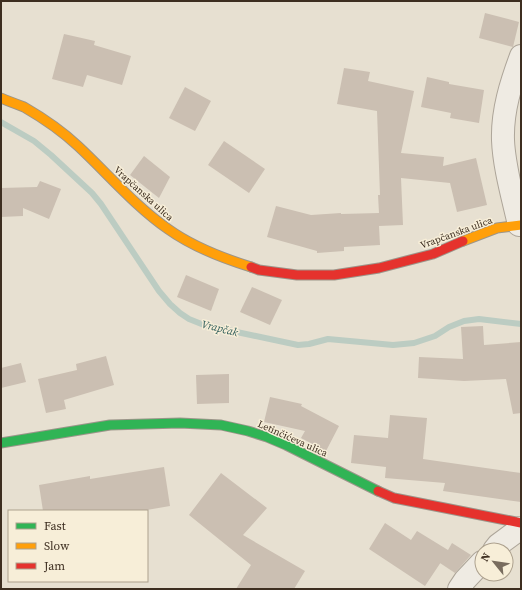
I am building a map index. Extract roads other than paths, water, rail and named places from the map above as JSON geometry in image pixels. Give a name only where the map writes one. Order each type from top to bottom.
[{"type":"street","points":[[520,225],[507,171],[503,140],[505,111],[511,83],[521,56]]},
{"type":"street","name":"Vrapčanska ulica","points":[[1,98],[23,107],[49,123],[77,145],[143,209],[168,229],[196,246],[225,259],[259,270],[297,275],[334,275],[379,268],[433,254],[497,228],[520,225]]},
{"type":"street","name":"Letinčićeva ulica","points":[[1,443],[107,425],[163,422],[210,424],[248,430],[272,439],[300,451],[377,491],[394,498],[521,523]]},
{"type":"street","points":[[503,542],[521,528]]},
{"type":"street","points":[[458,589],[474,570]]},
{"type":"waterway","name":"Vrapčak","points":[[1,122],[34,141],[92,193],[101,204],[159,291],[170,304],[189,319],[204,325],[298,345],[328,339],[393,345],[414,343],[435,336],[449,327],[464,321],[479,319],[521,324]]}]
